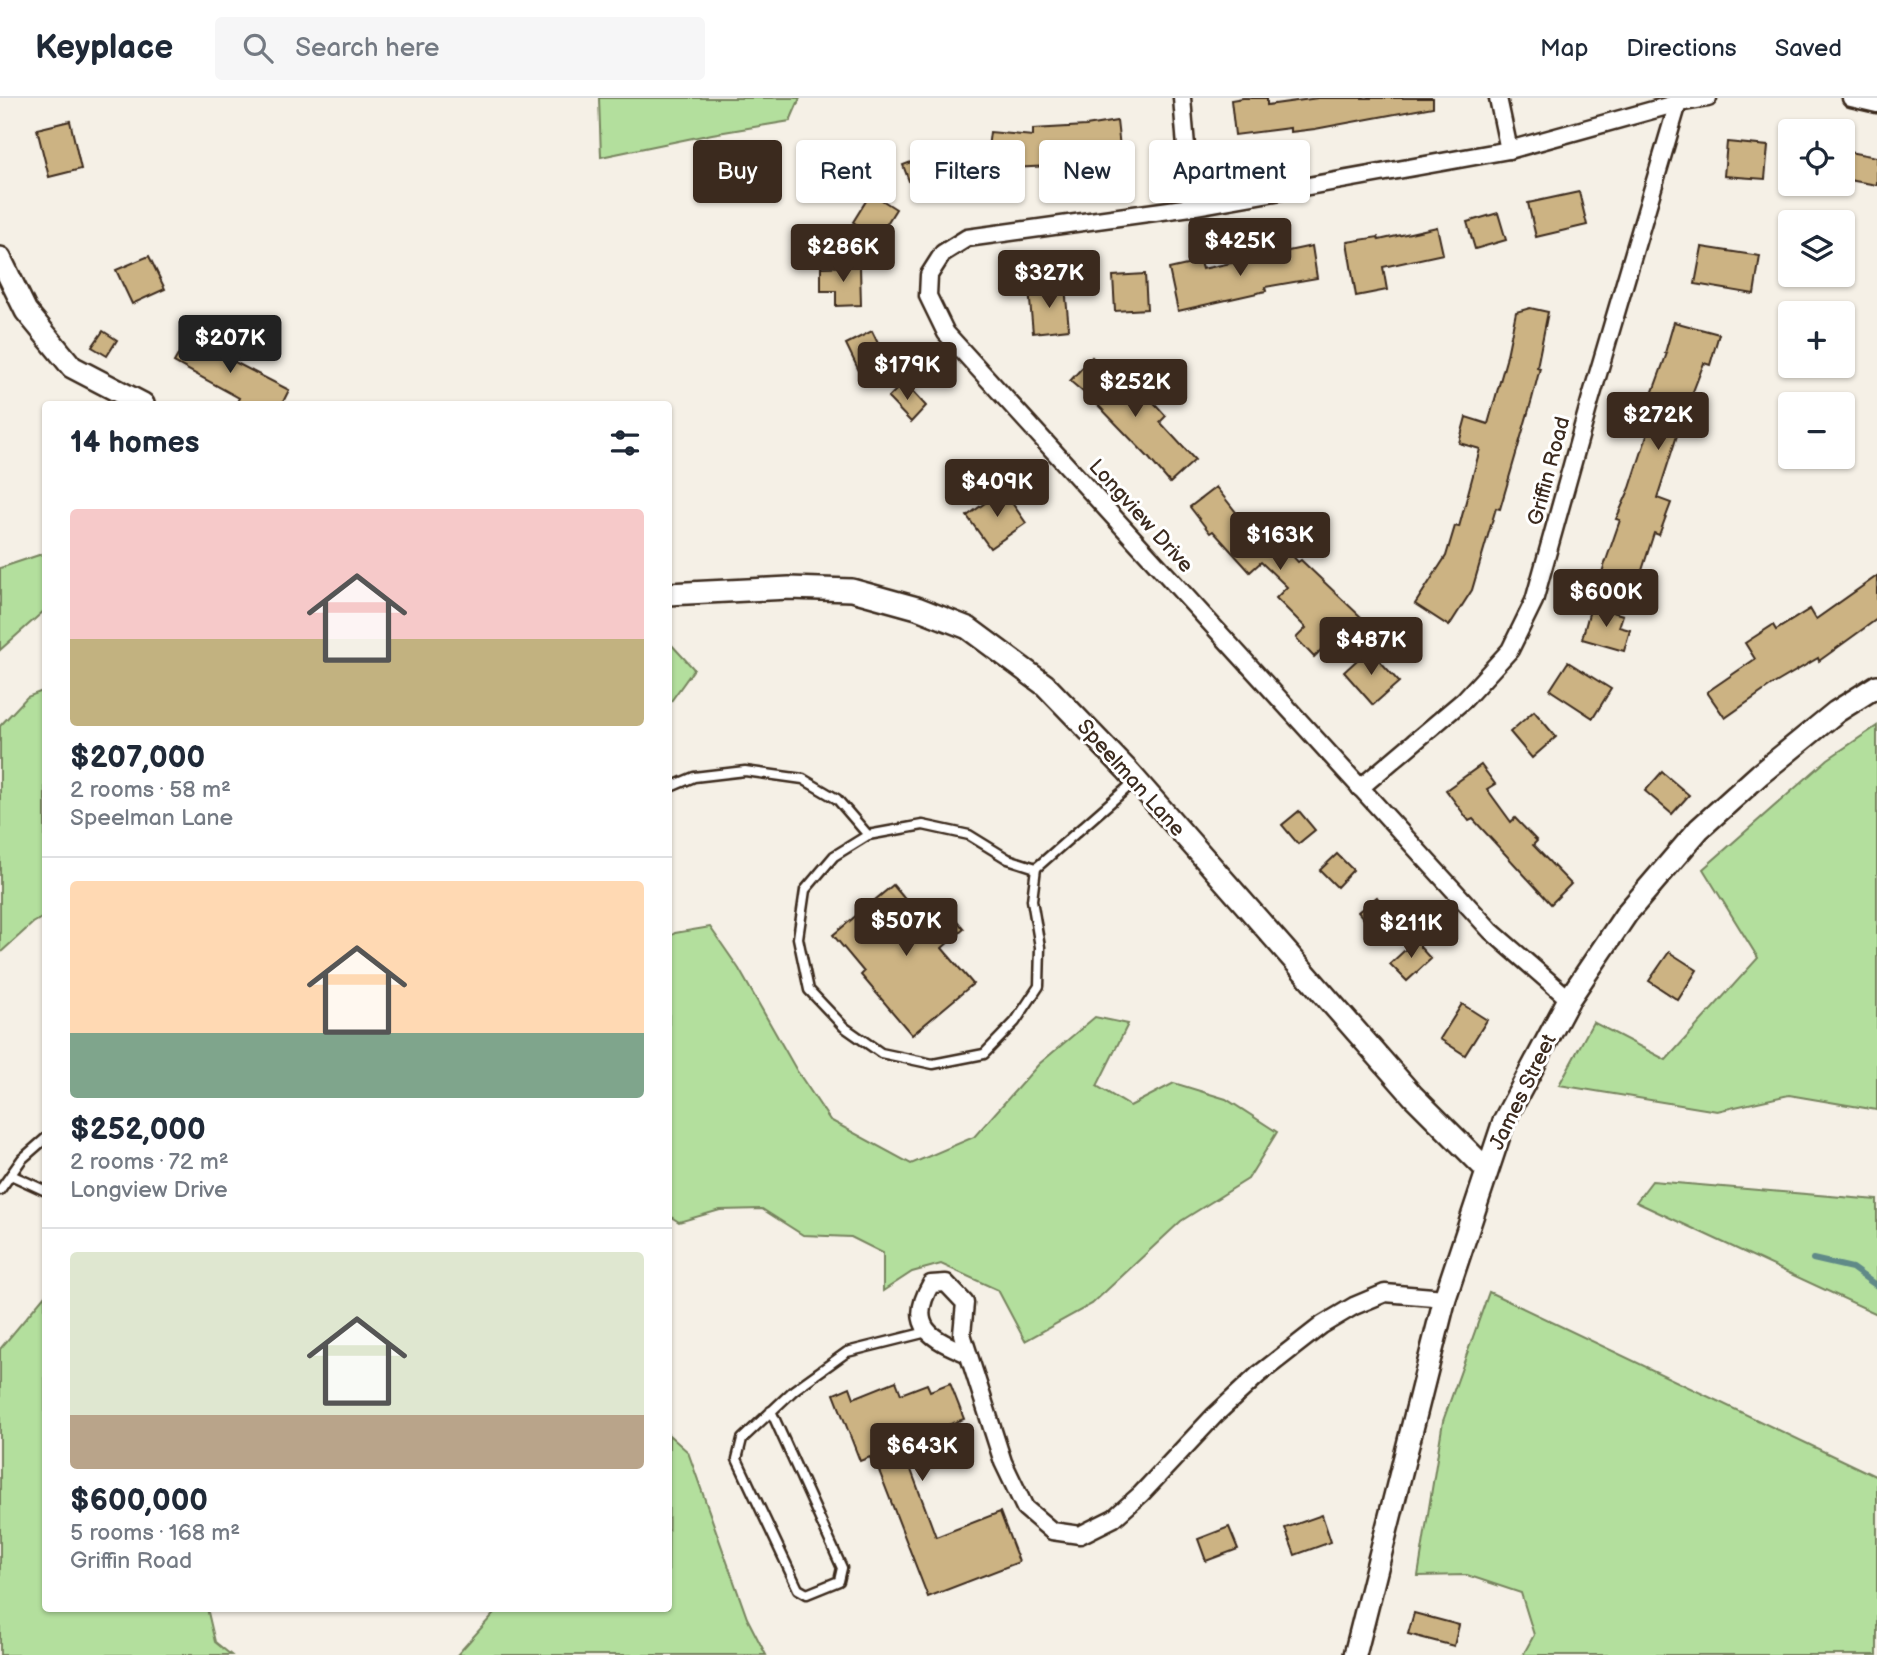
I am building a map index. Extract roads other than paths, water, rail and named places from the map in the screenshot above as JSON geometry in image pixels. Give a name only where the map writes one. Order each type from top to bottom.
[{"type":"street","points":[[1182,98],[1191,207]]},
{"type":"street","points":[[1498,98],[1509,150]]},
{"type":"street","name":"Longview Drive","points":[[1569,999],[1491,931],[946,333],[928,296],[929,275],[943,253],[967,238],[1191,207],[1509,150],[1678,103],[1708,98]]},
{"type":"street","points":[[1851,98],[1877,104]]},
{"type":"street","name":"Griffin Road","points":[[1360,788],[1464,700],[1510,650],[1534,601],[1678,103]]},
{"type":"street","points":[[0,258],[26,311],[72,367],[137,401]]},
{"type":"street","name":"Speelman Lane","points":[[672,594],[789,588],[852,590],[917,608],[968,628],[1045,685],[1135,781],[1413,1096],[1487,1170]]},
{"type":"street","name":"James Street","points":[[1355,1655],[1445,1298],[1504,1121],[1569,999],[1627,913],[1699,829],[1760,774],[1827,720],[1877,686]]},
{"type":"street","points":[[968,1354],[940,1342],[927,1332],[922,1319],[925,1294],[931,1284],[946,1283],[965,1303],[962,1334],[1003,1462],[1025,1508],[1052,1531],[1080,1535],[1114,1518],[1258,1375],[1322,1325],[1354,1306],[1385,1293],[1445,1298]]},
{"type":"lane","points":[[672,786],[694,777],[745,771],[803,779],[836,799],[867,835]]},
{"type":"lane","points":[[1036,868],[1007,859],[969,835],[923,825],[867,835],[834,856],[805,890],[798,938],[809,990],[844,1027],[881,1053],[933,1064],[984,1054],[1015,1023],[1039,986],[1040,947],[1032,900],[1036,868],[1135,781]]},
{"type":"lane","points":[[0,1190],[22,1159],[42,1142]]},
{"type":"lane","points":[[11,1175],[42,1189]]},
{"type":"lane","points":[[771,1411],[842,1568],[839,1581],[807,1594],[799,1589],[737,1459],[741,1439],[771,1411],[794,1390],[847,1352],[927,1332]]},
{"type":"waterway","points":[[1813,1259],[1852,1268],[1877,1286]]}]
